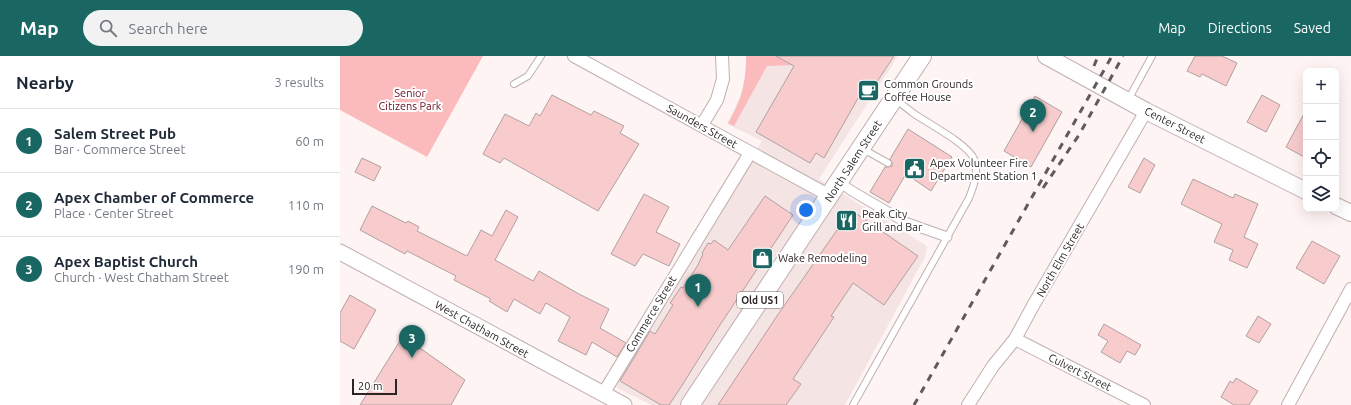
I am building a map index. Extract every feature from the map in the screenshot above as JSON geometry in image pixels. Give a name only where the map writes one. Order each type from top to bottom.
[{"type":"main road","name":"North Salem Street","points":[[690,405],[922,56]]},
{"type":"main road","name":"Center Street","points":[[1046,56],[1146,111],[1303,190]]},
{"type":"main road","points":[[1339,207],[1351,213]]},
{"type":"street","name":"Saunders Street","points":[[574,56],[750,152],[834,189]]},
{"type":"street","points":[[702,125],[718,100],[723,79],[722,56]]},
{"type":"street","name":"North Elm Street","points":[[968,405],[993,366],[1015,339],[1146,111]]},
{"type":"street","name":"Commerce Street","points":[[603,394],[750,152]]},
{"type":"street","points":[[834,189],[852,191],[905,222],[947,237]]},
{"type":"street","name":"West Chatham Street","points":[[340,252],[624,405]]},
{"type":"street","points":[[1288,405],[1351,289]]},
{"type":"street","name":"Culvert Street","points":[[1015,339],[1144,405]]},
{"type":"lane","points":[[514,84],[528,76],[541,56]]},
{"type":"lane","points":[[1128,100],[1152,56]]},
{"type":"lane","points":[[854,405],[969,198],[976,177],[976,166],[973,157],[952,138],[894,99]]},
{"type":"lane","points":[[861,148],[888,163]]},
{"type":"shaded area","points":[[746,56],[898,56],[819,179],[927,246],[925,257],[845,405],[651,405],[617,388],[618,376],[735,188],[762,141],[727,124],[741,95],[746,73]]},
{"type":"green space","name":"Senior Citizens Park","points":[[340,56],[483,56],[427,157],[340,110]]},
{"type":"green space","points":[[746,56],[776,56],[783,60],[785,56],[794,65],[767,66],[734,126],[728,123],[740,99],[744,83]]},
{"type":"building","points":[[776,56],[894,56],[867,97],[861,93],[824,158],[816,153],[810,163],[756,132],[794,66]]},
{"type":"building","points":[[1195,56],[1222,56],[1237,63],[1226,86],[1202,74],[1200,77],[1187,71]]},
{"type":"building","points":[[552,95],[591,115],[594,111],[624,126],[620,133],[639,144],[598,211],[504,158],[500,163],[483,154],[505,114],[529,126],[536,113],[540,116]]},
{"type":"building","points":[[1262,95],[1280,105],[1266,132],[1247,122]]},
{"type":"building","points":[[1035,96],[1062,112],[1031,167],[1004,151]]},
{"type":"building","points":[[1303,116],[1303,156],[1286,147]]},
{"type":"building","name":"Apex Volunteer Fire Department Station 1","points":[[908,129],[952,157],[931,191],[906,174],[889,203],[870,192],[885,167],[892,166],[890,159]]},
{"type":"building","points":[[362,158],[381,167],[374,181],[355,172]]},
{"type":"building","points":[[1144,158],[1155,165],[1140,193],[1128,187]]},
{"type":"building","points":[[1193,179],[1233,198],[1235,194],[1258,204],[1244,237],[1258,244],[1247,268],[1229,260],[1233,250],[1214,242],[1222,224],[1181,204]]},
{"type":"building","points":[[644,194],[669,207],[656,232],[680,244],[669,266],[643,254],[635,266],[611,254]]},
{"type":"building","points":[[765,196],[793,215],[669,405],[661,405],[620,381],[650,331],[655,334],[673,305],[670,303],[681,287],[683,288],[698,265],[703,254],[702,253],[708,243],[711,244],[714,240],[728,250]]},
{"type":"building","points":[[372,206],[406,223],[408,221],[419,227],[417,231],[467,256],[481,230],[492,236],[506,210],[518,217],[495,260],[533,281],[539,271],[609,309],[600,328],[626,343],[617,357],[592,342],[586,355],[558,341],[570,317],[546,303],[540,314],[514,299],[507,312],[489,301],[491,299],[454,280],[456,276],[407,251],[405,254],[360,230]]},
{"type":"building","points":[[851,210],[918,256],[884,305],[853,283],[831,316],[834,317],[793,379],[801,384],[786,405],[718,405],[777,316]]},
{"type":"building","points":[[1312,241],[1340,256],[1324,284],[1296,268]]},
{"type":"building","points":[[350,295],[376,310],[354,349],[340,341],[340,313]]},
{"type":"building","points":[[1258,316],[1271,324],[1259,343],[1246,336]]},
{"type":"building","points":[[1104,324],[1141,345],[1135,355],[1127,351],[1120,363],[1101,352],[1108,341],[1098,335]]},
{"type":"building","points":[[403,336],[465,380],[451,405],[360,405]]},
{"type":"building","points":[[1236,378],[1258,391],[1249,405],[1234,405],[1221,397],[1230,381],[1233,383]]},
{"type":"railway","points":[[1094,66],[1098,56]]},
{"type":"railway","points":[[914,405],[1112,56]]},
{"type":"railway","points":[[1043,188],[1079,135],[1123,56]]},
{"type":"place","name":"Common Grounds Coffee House","points":[[869,90]]},
{"type":"place","name":"Apex Chamber of Commerce","points":[[1033,132]]},
{"type":"place","name":"Apex Volunteer Fire Department Station 1","points":[[914,169]]},
{"type":"place","name":"Peak City Grill and Bar","points":[[847,220]]},
{"type":"place","name":"Wake Remodeling","points":[[762,258]]},
{"type":"place","name":"Salem Street Pub","points":[[698,307]]},
{"type":"place","name":"Apex Baptist Church","points":[[412,358]]}]
